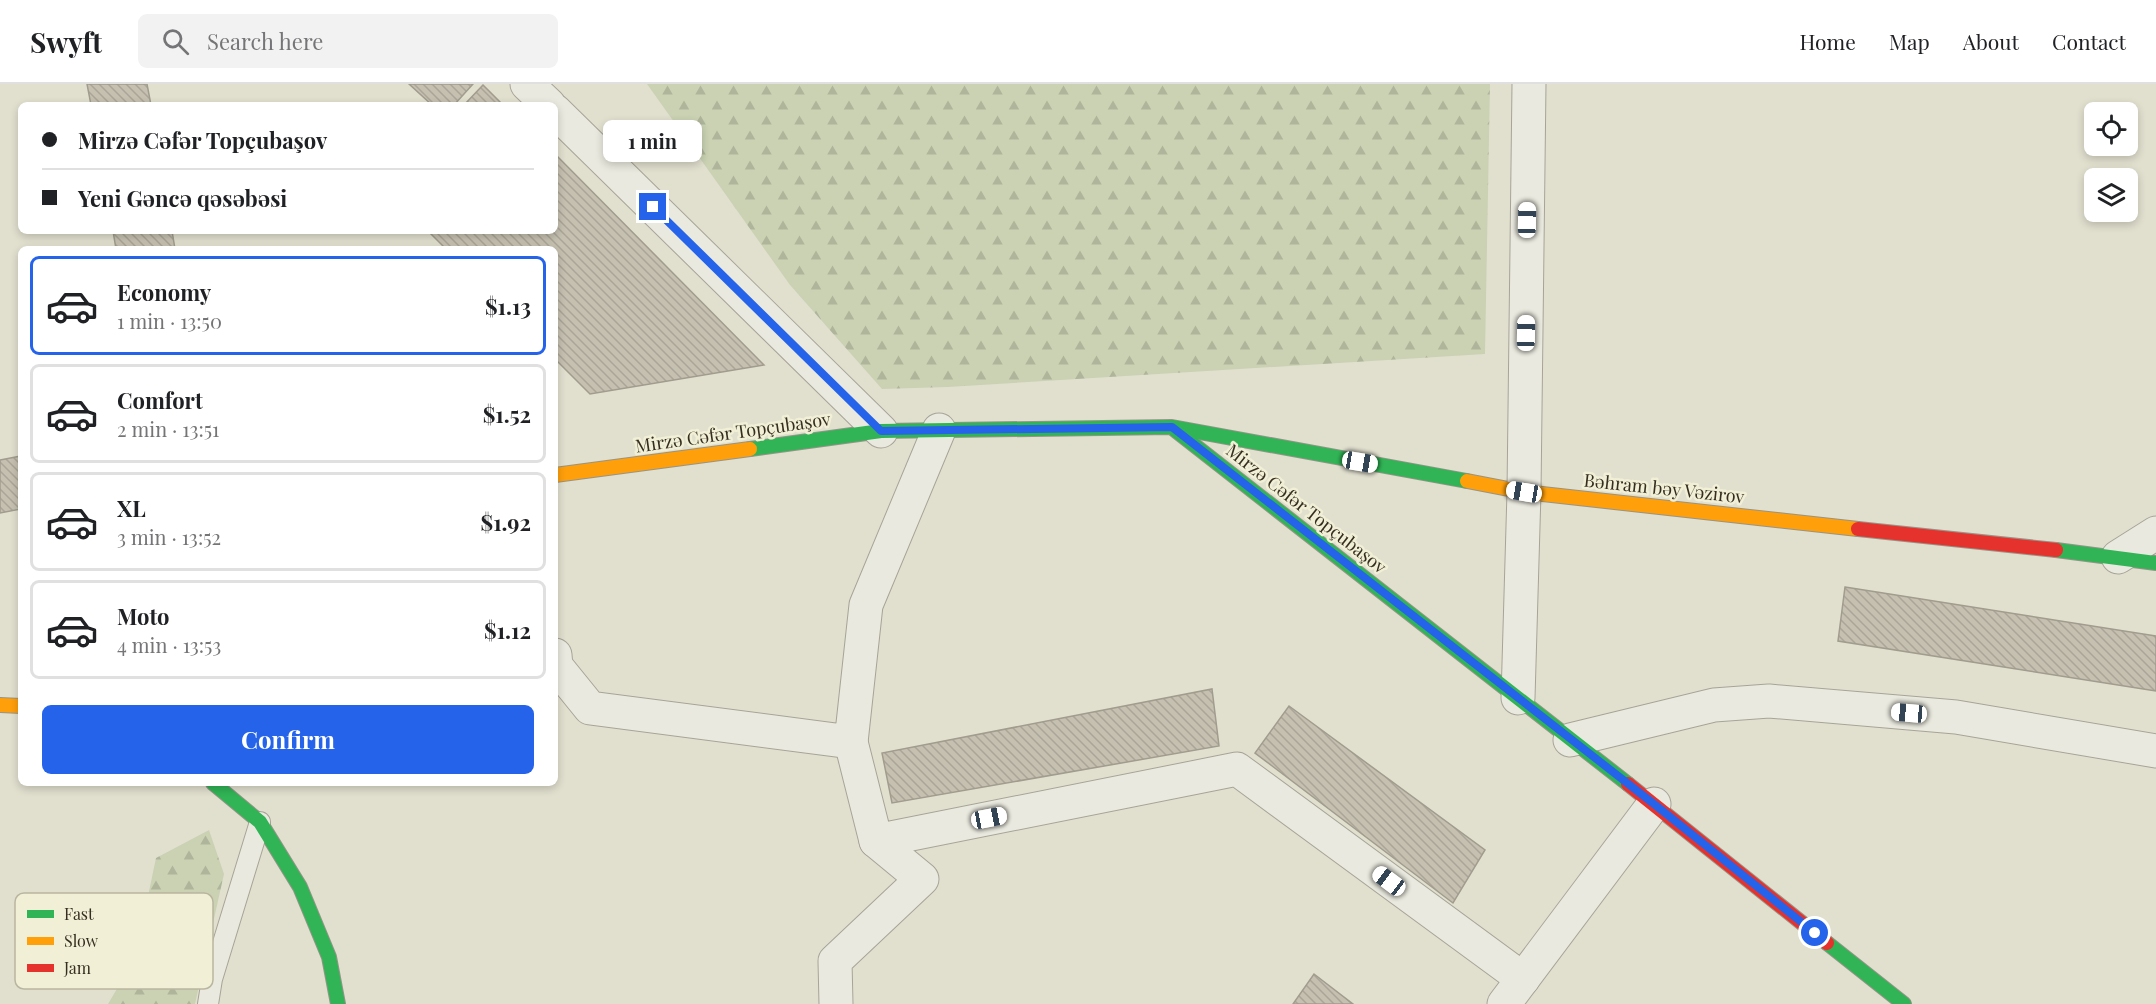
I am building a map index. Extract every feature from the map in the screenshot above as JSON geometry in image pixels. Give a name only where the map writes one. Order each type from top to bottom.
[{"type":"street","points":[[527,84],[546,102]]},
{"type":"street","points":[[1518,698],[1524,492],[1529,84]]},
{"type":"street","points":[[558,114],[881,431]]},
{"type":"street","name":"Bəhram bəy Vəzirov","points":[[1172,427],[1524,492],[2156,563]]},
{"type":"street","name":"Mirzə Cəfər Topçubaşov","points":[[558,475],[881,431],[1172,427],[1654,804],[1904,1004]]},
{"type":"street","points":[[836,1004],[835,961],[922,879],[876,841],[851,742],[866,605],[939,430]]},
{"type":"street","points":[[2118,557],[2156,533]]},
{"type":"street","points":[[558,668],[590,708],[851,742]]},
{"type":"street","points":[[1570,740],[1714,705],[1769,701],[1956,717],[2156,751]]},
{"type":"street","points":[[0,705],[18,706]]},
{"type":"street","points":[[876,841],[1237,769],[1513,991],[1654,804]]},
{"type":"street","points":[[217,786],[260,822],[300,887],[329,957],[338,1004]]},
{"type":"lane","points":[[213,976],[260,822]]},
{"type":"lane","points":[[208,1004],[210,989]]},
{"type":"green space","points":[[647,84],[1490,84],[1485,354],[948,387],[882,389],[790,285]]},
{"type":"green space","points":[[209,830],[224,874],[213,923],[213,893],[149,893],[156,858]]},
{"type":"green space","points":[[117,989],[198,989],[195,1004],[108,1004]]},
{"type":"building","points":[[87,84],[147,84],[150,102],[90,102]]},
{"type":"building","points":[[409,84],[473,84],[457,102],[429,102]]},
{"type":"building","points":[[483,85],[500,102],[467,102]]},
{"type":"building","points":[[558,157],[764,365],[590,394],[558,362],[558,246],[443,246],[431,234],[558,234]]},
{"type":"building","points":[[114,234],[172,234],[174,246],[116,246]]},
{"type":"building","points":[[18,457],[18,510],[0,513],[0,460]]},
{"type":"building","points":[[1845,587],[2156,636],[2156,691],[1838,641]]},
{"type":"building","points":[[1212,689],[1219,746],[892,803],[882,753]]},
{"type":"building","points":[[1289,706],[1485,850],[1453,903],[1255,753]]},
{"type":"building","points":[[1314,974],[1353,1004],[1293,1004]]},
{"type":"traffic: fast","points":[[750,449],[881,431],[1172,427],[1467,481]]},
{"type":"traffic: fast","points":[[1175,430],[1628,784]]},
{"type":"traffic: fast","points":[[2056,550],[2156,563]]},
{"type":"traffic: fast","points":[[217,786],[260,822],[300,887],[329,957],[338,1004]]},
{"type":"traffic: fast","points":[[1827,943],[1904,1004]]},
{"type":"traffic: slow","points":[[558,475],[750,449]]},
{"type":"traffic: slow","points":[[1467,481],[1524,492],[1858,529]]},
{"type":"traffic: slow","points":[[0,705],[18,706]]},
{"type":"traffic: jam","points":[[1858,529],[2056,550]]},
{"type":"traffic: jam","points":[[1628,784],[1827,943]]},
{"type":"route","points":[[653,207],[881,431],[1172,427],[1654,804],[1815,933]]}]
